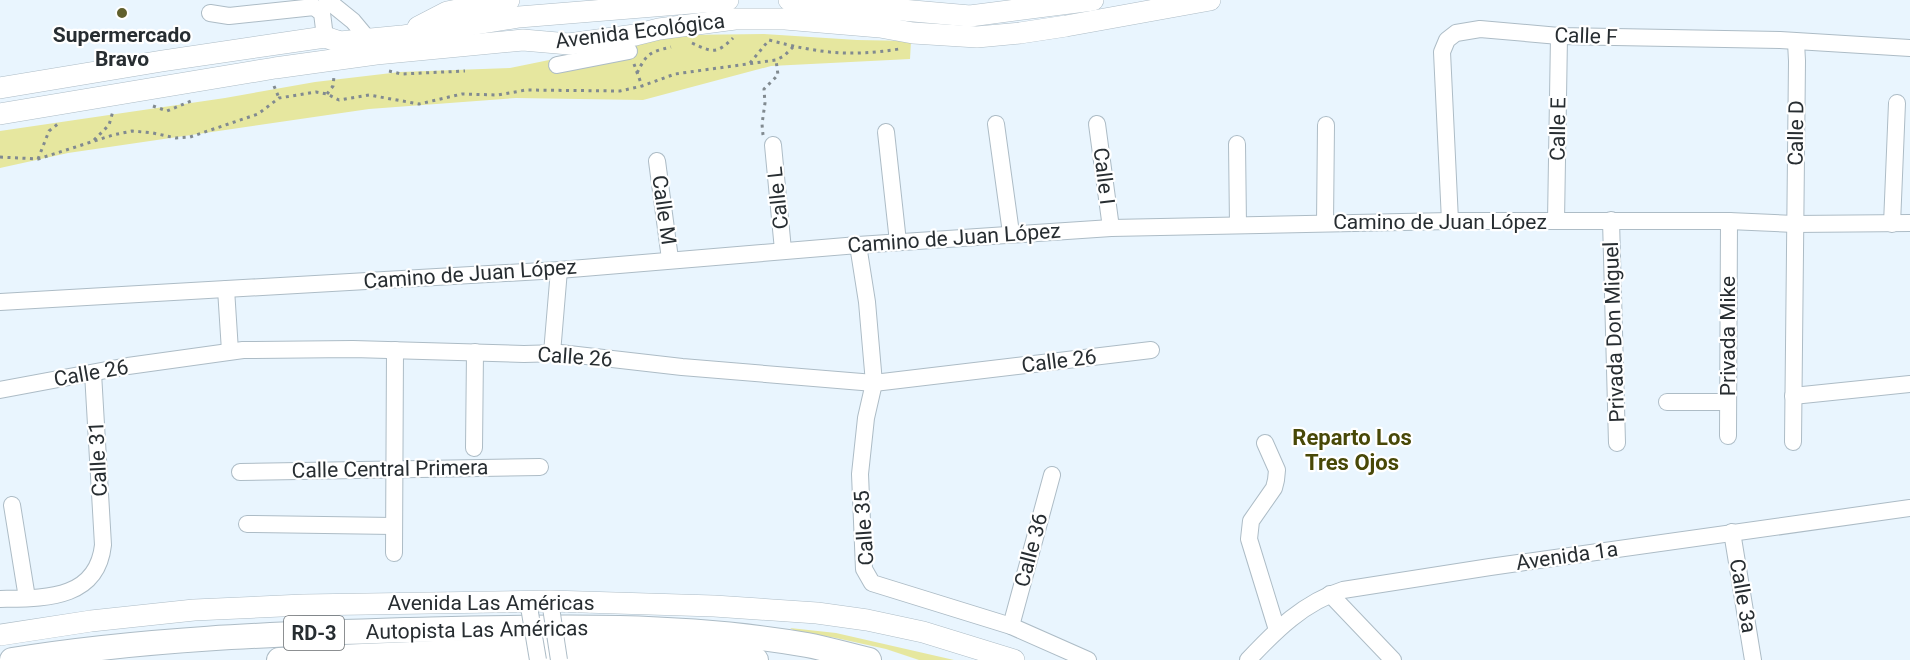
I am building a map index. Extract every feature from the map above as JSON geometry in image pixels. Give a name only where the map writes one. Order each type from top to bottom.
[{"type":"highway","name":"Autopista Las Américas","points":[[12,660],[115,647],[307,633],[543,628],[733,635],[809,646],[869,660]]},
{"type":"highway","name":"Autopista Las Américas","points":[[279,660],[541,650],[613,650],[756,660]]},
{"type":"main road","points":[[402,36],[447,12],[509,0]]},
{"type":"main road","name":"Avenida Ecológica","points":[[0,88],[325,37],[340,42],[402,36],[519,17],[540,8],[728,0]]},
{"type":"main road","points":[[789,0],[970,16],[1093,0]]},
{"type":"main road","name":"Avenida Ecológica","points":[[0,114],[275,68],[376,54],[523,40],[566,57],[659,28],[735,20],[785,19],[880,27],[913,33],[977,36],[1020,33],[1066,26],[1210,0]]},
{"type":"main road","points":[[420,50],[433,40],[527,26],[535,23],[540,8],[566,22],[632,15],[646,16],[659,28]]},
{"type":"main road","name":"Avenida Las Américas","points":[[0,635],[91,621],[243,607],[550,601],[714,606],[817,613],[895,625],[1014,660]]},
{"type":"street","points":[[286,0],[210,13],[229,16],[314,8],[322,13],[325,37]]},
{"type":"street","points":[[327,0],[353,21],[368,39]]},
{"type":"street","name":"Calle F","points":[[1450,221],[1442,52],[1447,40],[1456,33],[1480,29],[1559,36],[1780,40],[1910,48]]},
{"type":"street","name":"Calle E","points":[[1556,221],[1559,36]]},
{"type":"street","name":"Calle D","points":[[1793,442],[1796,42]]},
{"type":"street","points":[[566,57],[629,51]]},
{"type":"street","points":[[1892,224],[1897,103]]},
{"type":"street","points":[[996,124],[1011,234]]},
{"type":"street","name":"Calle I","points":[[1097,124],[1111,228]]},
{"type":"street","points":[[1325,223],[1326,125]]},
{"type":"street","points":[[886,132],[898,242]]},
{"type":"street","points":[[1238,144],[1238,225]]},
{"type":"street","name":"Calle L","points":[[773,145],[783,250]]},
{"type":"street","name":"Calle M","points":[[657,161],[670,259]]},
{"type":"street","name":"Camino de Juan López","points":[[0,302],[559,270],[783,250],[1111,228],[1450,221],[1611,220],[1729,229],[1794,224],[1910,223]]},
{"type":"street","name":"Privada Don Miguel","points":[[1611,220],[1617,443]]},
{"type":"street","name":"Privada Mike","points":[[1728,436],[1729,229]]},
{"type":"street","name":"Calle 35","points":[[858,245],[867,302],[874,383],[866,418],[860,474],[864,569],[872,583],[1011,626],[1088,660]]},
{"type":"street","points":[[552,353],[559,270]]},
{"type":"street","points":[[226,289],[230,351]]},
{"type":"street","name":"Calle 26","points":[[0,390],[230,351],[310,349],[552,353],[874,383],[1151,350]]},
{"type":"street","points":[[394,553],[396,350]]},
{"type":"street","points":[[474,448],[475,352]]},
{"type":"street","name":"Calle 31","points":[[27,598],[55,595],[81,585],[97,570],[101,559],[103,545],[93,373]]},
{"type":"street","points":[[1793,396],[1910,384]]},
{"type":"street","points":[[1667,402],[1728,402]]},
{"type":"street","points":[[1265,443],[1277,470],[1276,480],[1274,488],[1251,521],[1250,539],[1277,630]]},
{"type":"street","name":"Calle Central Primera","points":[[240,472],[540,467]]},
{"type":"street","name":"Calle 36","points":[[1011,626],[1052,475]]},
{"type":"street","points":[[0,599],[27,598],[12,505]]},
{"type":"street","name":"Avenida 1a","points":[[1248,660],[1277,630],[1307,607],[1330,594],[1378,584],[1910,508]]},
{"type":"street","points":[[247,524],[394,526]]},
{"type":"street","name":"Calle 3a","points":[[1732,532],[1754,660]]},
{"type":"street","points":[[1330,594],[1393,660]]},
{"type":"street","points":[[528,601],[538,660]]},
{"type":"street","points":[[550,601],[559,660]]},
{"type":"path","points":[[750,63],[769,40],[822,53],[846,55],[906,48]]},
{"type":"path","points":[[0,157],[38,159],[132,131],[176,138],[190,137],[258,114],[279,98],[316,92],[339,100],[369,95],[419,104],[462,94],[498,95],[526,90],[603,92],[642,86],[675,74],[776,60],[793,47]]},
{"type":"path","points":[[629,51],[642,86]]},
{"type":"path","points":[[773,145],[762,133],[762,124],[764,89],[778,75],[776,60]]},
{"type":"path","points":[[387,70],[400,74],[465,71]]},
{"type":"path","points":[[327,94],[334,80],[334,73],[330,71]]},
{"type":"path","points":[[277,80],[274,86],[279,98]]},
{"type":"path","points":[[264,88],[274,86]]},
{"type":"path","points":[[151,106],[167,111],[198,99]]},
{"type":"path","points":[[93,141],[109,125],[113,111],[120,105]]},
{"type":"path","points":[[38,159],[49,131],[63,121]]},
{"type":"green space","points":[[764,34],[911,41],[910,59],[771,66],[643,100],[516,98],[369,109],[68,153],[0,168],[0,131],[225,98],[315,82],[400,72],[510,68],[684,35]]},
{"type":"green space","points":[[790,628],[836,633],[954,660],[919,660],[886,649],[795,631]]},
{"type":"place","name":"Supermercado Bravo","points":[[122,13]]},
{"type":"district","name":"Reparto Los Tres Ojos","points":[[1352,450]]}]
